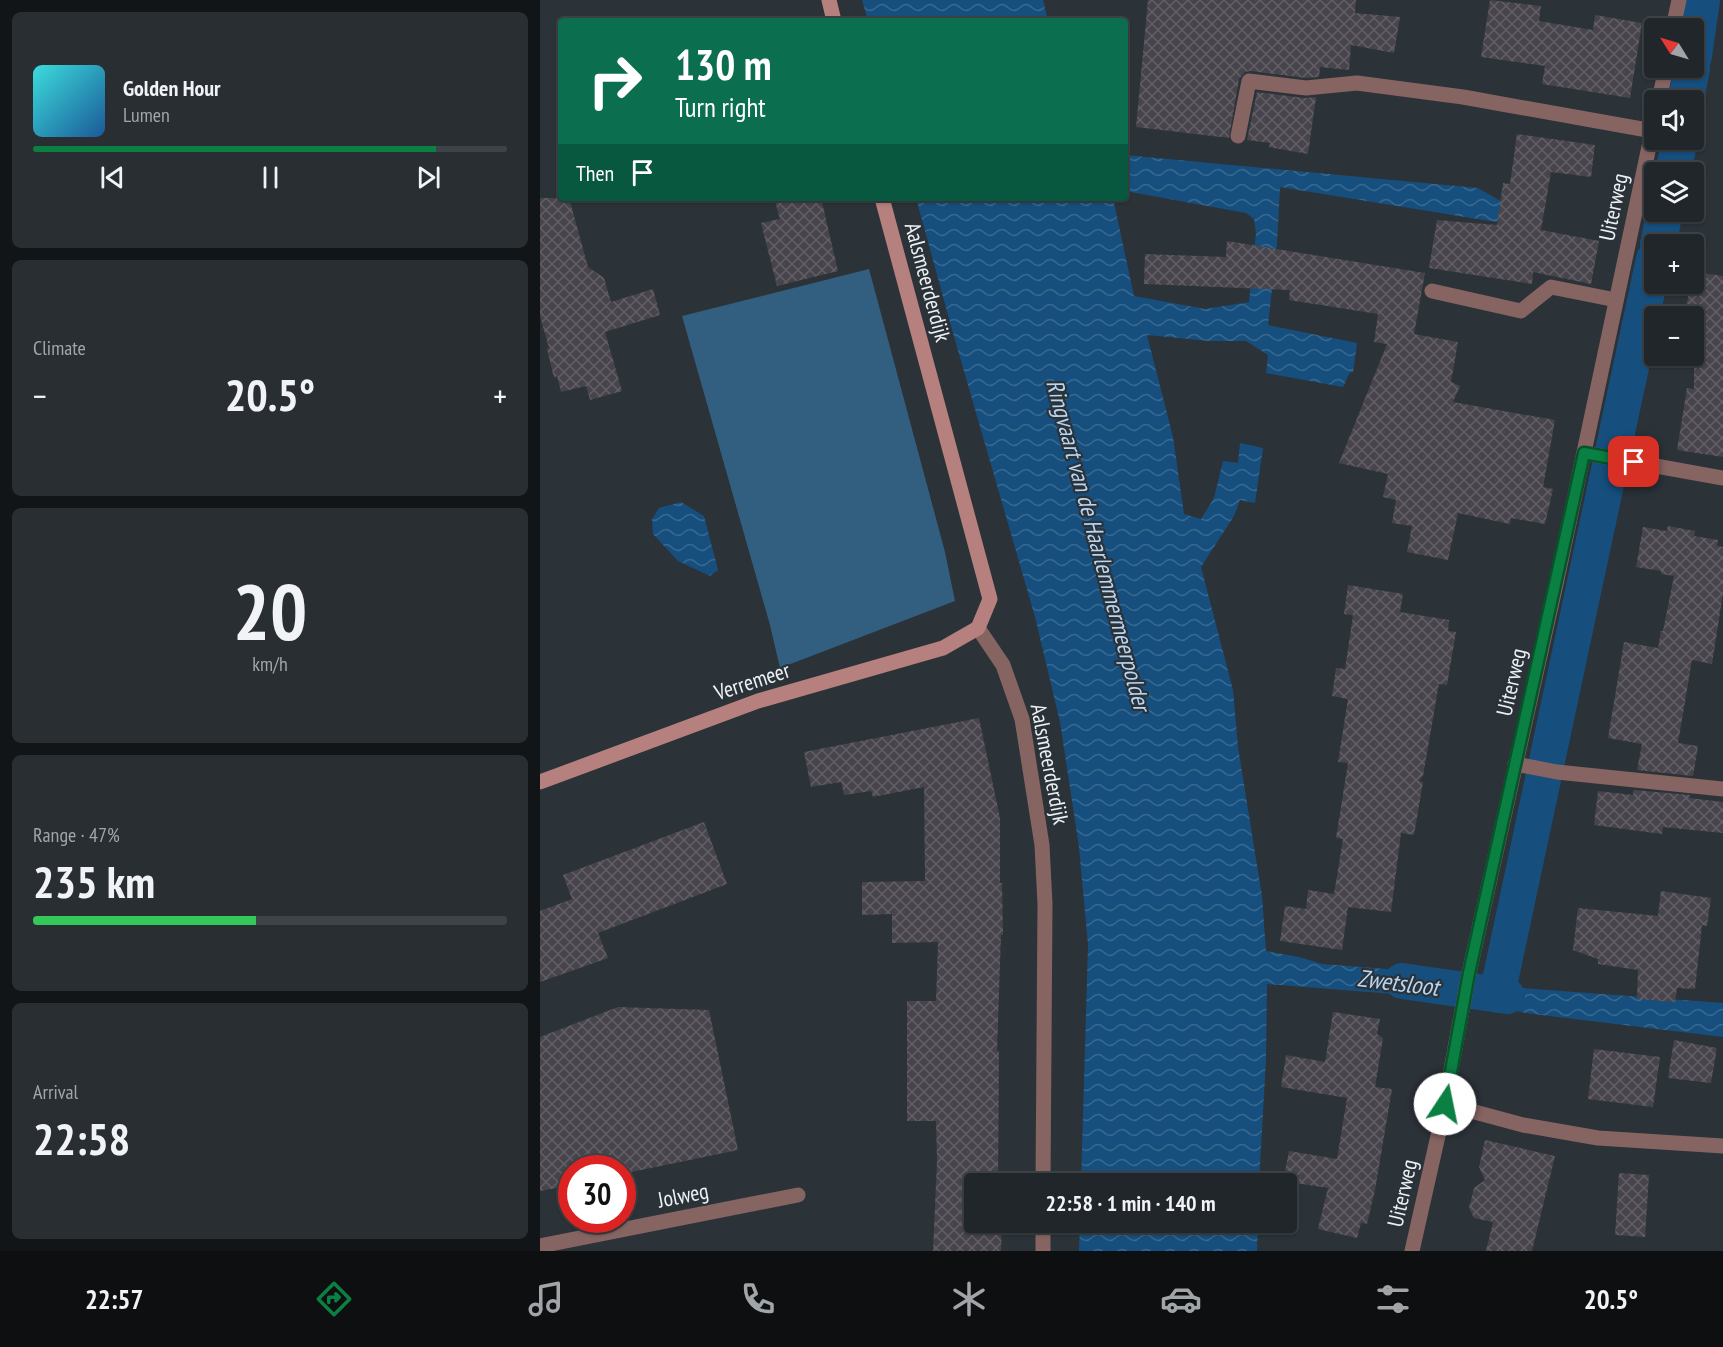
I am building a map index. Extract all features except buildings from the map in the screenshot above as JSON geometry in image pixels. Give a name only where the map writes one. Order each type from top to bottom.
[{"type":"street","points":[[829,0],[833,18]]},
{"type":"street","points":[[1675,18],[1679,0]]},
{"type":"street","points":[[1238,136],[1250,81],[1306,88],[1357,83],[1644,125]]},
{"type":"street","name":"Uiterweg","points":[[1412,1251],[1445,1104],[1469,973],[1649,150]]},
{"type":"street","name":"Aalsmeerderdijk","points":[[883,201],[990,599],[978,628],[1003,665],[1022,719],[1042,844],[1045,903],[1043,1173]]},
{"type":"street","points":[[1432,291],[1521,312],[1551,287],[1616,300]]},
{"type":"street","points":[[1584,453],[1723,478]]},
{"type":"street","name":"Verremeer","points":[[540,782],[758,701],[943,648],[978,628]]},
{"type":"street","points":[[1515,764],[1557,772],[1723,789]]},
{"type":"street","points":[[1445,1104],[1524,1125],[1598,1138],[1723,1146]]},
{"type":"street","name":"Jolweg","points":[[540,1245],[798,1195]]},
{"type":"street","points":[[1043,1233],[1043,1251]]},
{"type":"shaded area","points":[[869,269],[945,552],[955,601],[780,668],[770,625],[682,316]]},
{"type":"water","points":[[862,0],[1043,0],[1047,18],[867,18]]},
{"type":"water","name":"Ringvaart van de Haarlemmermeerpolder","points":[[1128,155],[1478,188],[1504,203],[1503,217],[1496,222],[1280,187],[1277,244],[1268,325],[1357,343],[1353,373],[1350,372],[1343,387],[1266,373],[1268,355],[1246,341],[1209,341],[1147,335],[1173,437],[1184,514],[1201,519],[1214,498],[1223,461],[1238,463],[1240,443],[1263,448],[1255,503],[1240,500],[1234,516],[1201,567],[1233,690],[1238,747],[1262,896],[1266,951],[1322,964],[1452,974],[1445,998],[1267,984],[1266,1059],[1260,1173],[1081,1173],[1088,945],[1079,847],[1060,722],[1035,617],[917,201],[1114,201],[1134,296],[1205,309],[1249,302],[1256,233],[1254,219],[1246,213],[1128,192]]},
{"type":"water","points":[[681,502],[704,516],[718,570],[710,576],[678,561],[653,534],[652,519],[659,508]]},
{"type":"water","points":[[1483,972],[1509,974],[1521,988],[1723,1003],[1723,1037],[1525,1013],[1477,1001]]},
{"type":"water","points":[[1080,1233],[1258,1233],[1257,1251],[1079,1251]]},
{"type":"waterway","points":[[1699,18],[1702,0]]},
{"type":"waterway","points":[[1688,90],[1690,78]]},
{"type":"waterway","points":[[1675,162],[1678,150]]},
{"type":"waterway","points":[[1660,234],[1663,222]]},
{"type":"waterway","points":[[1497,995],[1647,294]]},
{"type":"waterway","name":"Zwetsloot","points":[[1402,981],[1507,996]]},
{"type":"route","points":[[1445,1104],[1469,973],[1584,453],[1634,462]]}]
